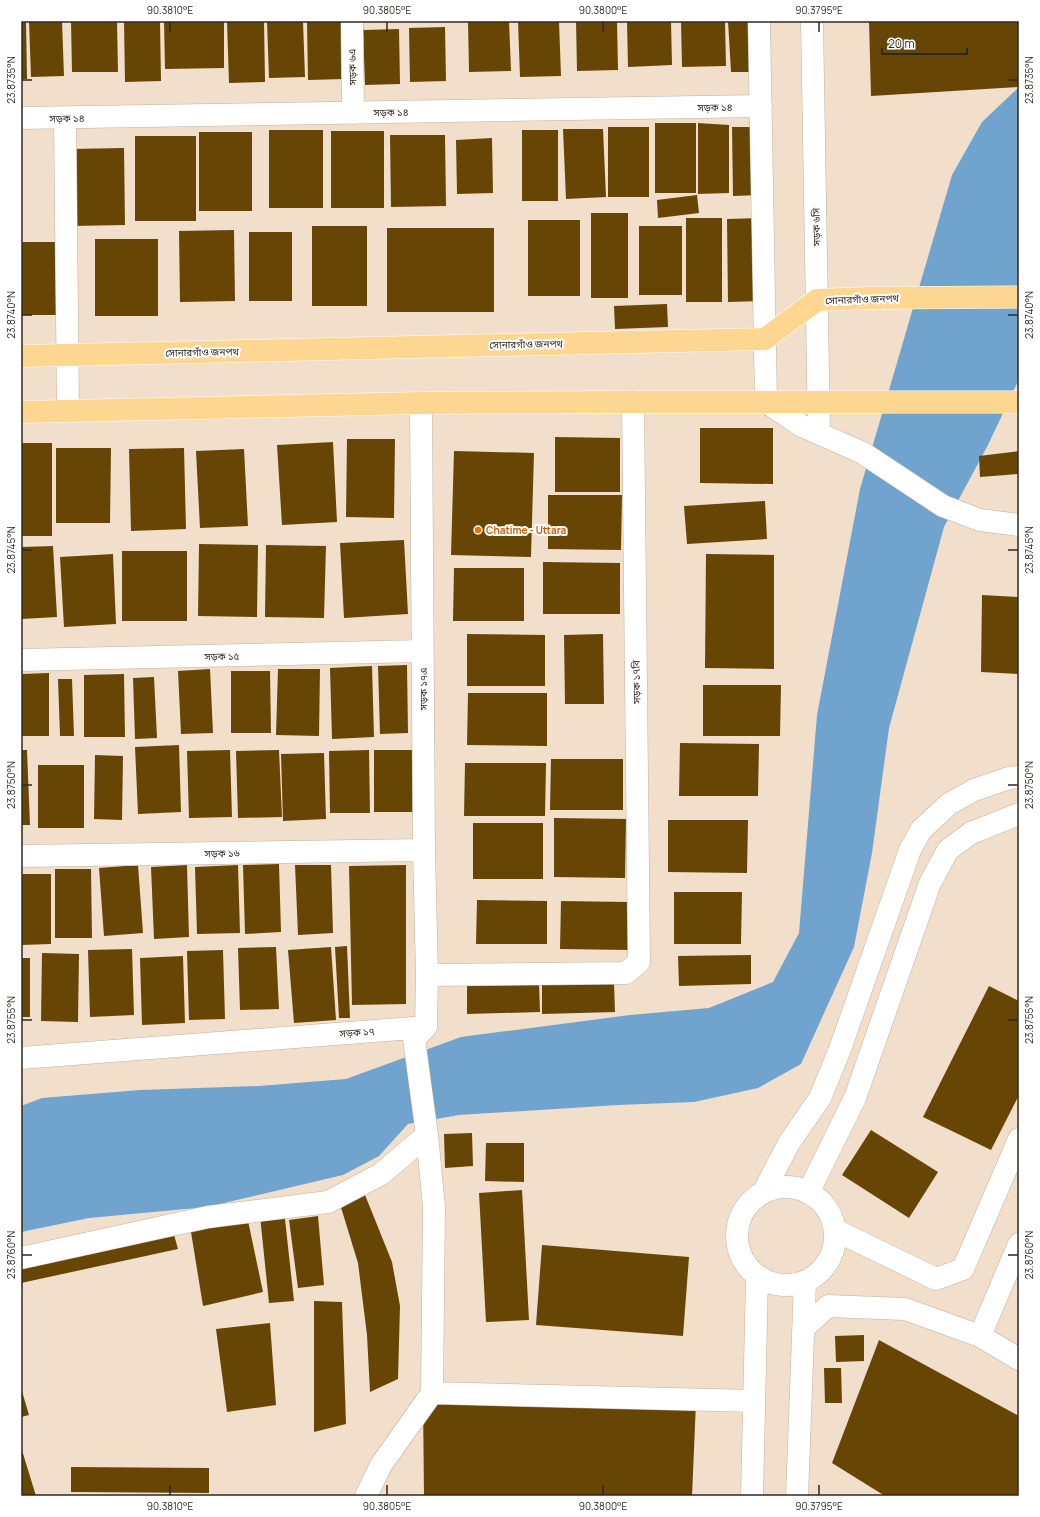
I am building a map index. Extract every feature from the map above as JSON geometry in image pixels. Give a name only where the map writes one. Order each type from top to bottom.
[{"type":"main road","name":"সোনারগাঁও জনপথ","points":[[21,356],[765,338],[817,300],[870,298],[1019,297]]},
{"type":"main road","points":[[21,412],[421,403],[1019,402]]},
{"type":"street","name":"সড়ক ৬এ","points":[[352,21],[353,113]]},
{"type":"street","points":[[759,21],[766,402],[802,426],[863,453],[943,506],[980,520],[1019,526]]},
{"type":"street","name":"সড়ক ৬সি","points":[[812,21],[819,434]]},
{"type":"street","name":"সড়ক ১৪","points":[[21,118],[761,106]]},
{"type":"street","points":[[64,118],[68,411]]},
{"type":"street","name":"সড়ক ১৭বি","points":[[427,976],[626,973],[639,962],[633,402]]},
{"type":"street","name":"সড়ক ১৭এ","points":[[421,403],[424,850],[427,976]]},
{"type":"street","name":"সড়ক ১৫","points":[[21,660],[422,651]]},
{"type":"street","points":[[763,1193],[789,1143],[820,1098],[840,1049],[910,850],[921,830],[948,804],[974,790],[1009,778],[1019,777]]},
{"type":"street","points":[[808,1193],[855,1098],[930,883],[948,850],[971,833],[1019,814]]},
{"type":"street","name":"সড়ক ১৬","points":[[21,856],[424,850]]},
{"type":"street","points":[[366,1496],[381,1465],[432,1393],[434,1207],[420,1033],[427,976]]},
{"type":"street","name":"সড়ক ১৭","points":[[21,1058],[420,1033]]},
{"type":"street","points":[[21,1258],[208,1217],[328,1202],[381,1174],[427,1132]]},
{"type":"street","points":[[835,1230],[936,1279],[963,1269],[1019,1139]]},
{"type":"street","points":[[777,1188],[793,1188],[808,1193],[821,1202],[830,1215],[835,1230],[834,1246],[828,1261],[818,1274],[805,1282],[789,1286],[772,1284],[757,1277],[745,1265],[738,1250],[736,1233],[740,1217],[749,1203],[763,1193],[777,1188]]},
{"type":"street","points":[[980,1336],[1019,1244]]},
{"type":"street","points":[[752,1496],[757,1277]]},
{"type":"street","points":[[797,1496],[805,1282]]},
{"type":"street","points":[[804,1328],[828,1306],[905,1309],[980,1336],[1019,1359]]},
{"type":"street","points":[[432,1393],[754,1401]]},
{"type":"water","points":[[1019,87],[1019,379],[988,445],[944,527],[889,728],[872,853],[854,947],[801,1064],[758,1088],[694,1102],[618,1105],[459,1115],[408,1124],[379,1156],[343,1175],[207,1207],[89,1218],[21,1232],[21,1106],[42,1098],[140,1090],[259,1086],[346,1079],[461,1037],[630,1015],[709,1008],[773,982],[799,933],[817,715],[860,489],[952,175],[982,122]]},
{"type":"building","points":[[21,21],[26,21],[27,79],[21,79]]},
{"type":"building","points":[[29,21],[62,21],[64,76],[31,77]]},
{"type":"building","points":[[71,21],[117,21],[118,72],[72,72]]},
{"type":"building","points":[[124,21],[160,21],[161,81],[125,82]]},
{"type":"building","points":[[164,21],[224,21],[224,68],[165,69]]},
{"type":"building","points":[[227,21],[264,21],[265,82],[229,83]]},
{"type":"building","points":[[267,21],[303,21],[305,77],[269,78]]},
{"type":"building","points":[[307,21],[343,21],[345,79],[308,80]]},
{"type":"building","points":[[468,21],[509,21],[511,71],[469,72]]},
{"type":"building","points":[[518,21],[559,21],[561,76],[520,77]]},
{"type":"building","points":[[576,21],[617,21],[618,70],[577,71]]},
{"type":"building","points":[[627,21],[671,21],[672,65],[628,67]]},
{"type":"building","points":[[681,21],[725,21],[726,66],[682,67]]},
{"type":"building","points":[[728,21],[756,21],[756,72],[731,72]]},
{"type":"building","points":[[869,21],[1019,21],[1019,87],[871,96]]},
{"type":"building","points":[[445,27],[446,81],[410,82],[409,28]]},
{"type":"building","points":[[399,29],[400,84],[365,85],[363,30]]},
{"type":"building","points":[[655,123],[696,123],[696,193],[655,193]]},
{"type":"building","points":[[698,123],[729,125],[729,193],[698,194]]},
{"type":"building","points":[[608,127],[649,127],[649,197],[608,197]]},
{"type":"building","points":[[732,127],[760,127],[760,195],[733,196]]},
{"type":"building","points":[[563,129],[603,129],[606,197],[566,199]]},
{"type":"building","points":[[269,130],[323,130],[323,208],[269,208]]},
{"type":"building","points":[[522,130],[558,130],[558,201],[522,201]]},
{"type":"building","points":[[331,131],[384,131],[384,208],[331,208]]},
{"type":"building","points":[[199,132],[252,132],[252,211],[199,211]]},
{"type":"building","points":[[390,135],[445,135],[446,206],[391,207]]},
{"type":"building","points":[[135,136],[196,136],[196,221],[135,221]]},
{"type":"building","points":[[492,138],[493,193],[457,194],[456,140]]},
{"type":"building","points":[[124,148],[125,225],[72,226],[71,149]]},
{"type":"building","points":[[697,195],[699,213],[658,218],[657,200]]},
{"type":"building","points":[[591,213],[628,213],[628,298],[591,298]]},
{"type":"building","points":[[686,218],[722,218],[722,302],[686,302]]},
{"type":"building","points":[[761,218],[762,301],[728,302],[727,219]]},
{"type":"building","points":[[528,220],[580,220],[580,296],[528,296]]},
{"type":"building","points":[[312,226],[367,226],[367,306],[312,306]]},
{"type":"building","points":[[639,226],[682,226],[682,295],[639,295]]},
{"type":"building","points":[[387,228],[494,228],[494,312],[387,312]]},
{"type":"building","points":[[234,230],[235,301],[180,302],[179,231]]},
{"type":"building","points":[[249,232],[292,232],[292,301],[249,301]]},
{"type":"building","points":[[95,239],[158,239],[158,316],[95,316]]},
{"type":"building","points":[[21,242],[61,242],[62,315],[21,315]]},
{"type":"building","points":[[667,304],[668,327],[615,329],[614,306]]},
{"type":"building","points":[[700,428],[773,428],[773,484],[700,483]]},
{"type":"building","points":[[555,437],[620,438],[620,492],[555,492]]},
{"type":"building","points":[[347,439],[395,439],[394,518],[346,517]]},
{"type":"building","points":[[333,442],[337,522],[282,525],[277,445]]},
{"type":"building","points":[[21,443],[52,443],[52,536],[21,536]]},
{"type":"building","points":[[56,448],[111,448],[110,523],[56,523]]},
{"type":"building","points":[[184,448],[186,529],[131,531],[129,449]]},
{"type":"building","points":[[244,449],[248,526],[200,528],[196,451]]},
{"type":"building","points":[[454,451],[534,453],[531,557],[451,555]]},
{"type":"building","points":[[1019,451],[1019,474],[980,477],[979,456]]},
{"type":"building","points":[[548,495],[622,495],[621,550],[548,549]]},
{"type":"building","points":[[765,501],[767,539],[687,544],[684,506]]},
{"type":"building","points":[[404,540],[408,614],[344,618],[340,543]]},
{"type":"building","points":[[199,544],[258,545],[257,617],[198,616]]},
{"type":"building","points":[[266,545],[326,546],[324,618],[265,617]]},
{"type":"building","points":[[53,546],[57,617],[21,619],[21,547]]},
{"type":"building","points":[[122,551],[187,551],[187,621],[122,621]]},
{"type":"building","points":[[113,554],[116,624],[64,627],[60,557]]},
{"type":"building","points":[[706,554],[774,555],[774,669],[705,668]]},
{"type":"building","points":[[543,562],[620,563],[620,614],[543,614]]},
{"type":"building","points":[[454,568],[524,568],[524,621],[453,621]]},
{"type":"building","points":[[982,595],[1019,597],[1019,674],[981,672]]},
{"type":"building","points":[[467,634],[545,635],[545,686],[467,686]]},
{"type":"building","points":[[603,634],[604,704],[565,704],[564,635]]},
{"type":"building","points":[[407,665],[408,733],[380,734],[378,666]]},
{"type":"building","points":[[372,666],[374,737],[332,739],[330,668]]},
{"type":"building","points":[[210,669],[213,733],[181,734],[178,671]]},
{"type":"building","points":[[278,669],[320,669],[319,736],[276,735]]},
{"type":"building","points":[[231,671],[270,671],[271,733],[231,733]]},
{"type":"building","points":[[49,673],[49,736],[21,736],[21,674]]},
{"type":"building","points":[[124,674],[125,737],[84,737],[84,675]]},
{"type":"building","points":[[154,677],[157,738],[135,739],[133,678]]},
{"type":"building","points":[[58,679],[72,679],[74,736],[60,736]]},
{"type":"building","points":[[703,685],[781,685],[780,736],[703,736]]},
{"type":"building","points":[[468,693],[547,693],[547,746],[467,745]]},
{"type":"building","points":[[680,743],[759,744],[758,796],[679,796]]},
{"type":"building","points":[[179,745],[181,812],[138,814],[135,747]]},
{"type":"building","points":[[21,750],[27,750],[30,825],[21,825]]},
{"type":"building","points":[[230,750],[232,817],[189,818],[187,751]]},
{"type":"building","points":[[279,750],[282,817],[238,818],[236,751]]},
{"type":"building","points":[[369,750],[370,813],[330,813],[329,751]]},
{"type":"building","points":[[374,750],[414,750],[415,812],[374,812]]},
{"type":"building","points":[[324,753],[326,819],[283,821],[281,754]]},
{"type":"building","points":[[95,755],[123,756],[122,820],[94,819]]},
{"type":"building","points":[[551,759],[623,759],[623,810],[550,810]]},
{"type":"building","points":[[465,763],[546,763],[545,816],[464,816]]},
{"type":"building","points":[[38,765],[84,765],[84,828],[38,828]]},
{"type":"building","points":[[554,818],[626,819],[625,878],[554,877]]},
{"type":"building","points":[[668,820],[748,820],[747,873],[668,872]]},
{"type":"building","points":[[473,823],[543,823],[543,879],[473,879]]},
{"type":"building","points":[[279,864],[281,932],[245,934],[243,865]]},
{"type":"building","points":[[138,865],[143,933],[104,936],[99,868]]},
{"type":"building","points":[[187,865],[189,937],[154,939],[151,867]]},
{"type":"building","points":[[238,865],[240,933],[197,934],[195,867]]},
{"type":"building","points":[[295,865],[331,865],[333,933],[298,935]]},
{"type":"building","points":[[406,865],[406,1004],[352,1005],[349,866]]},
{"type":"building","points":[[55,869],[91,869],[92,938],[55,938]]},
{"type":"building","points":[[21,874],[51,874],[51,944],[21,945]]},
{"type":"building","points":[[674,892],[742,892],[741,944],[674,944]]},
{"type":"building","points":[[477,900],[547,901],[547,944],[476,944]]},
{"type":"building","points":[[561,901],[629,902],[629,950],[560,949]]},
{"type":"building","points":[[347,946],[350,1018],[339,1018],[335,947]]},
{"type":"building","points":[[276,947],[279,1009],[240,1010],[238,948]]},
{"type":"building","points":[[331,947],[336,1020],[294,1023],[288,950]]},
{"type":"building","points":[[132,949],[134,1015],[90,1017],[88,950]]},
{"type":"building","points":[[223,950],[225,1019],[189,1020],[187,951]]},
{"type":"building","points":[[42,953],[79,954],[78,1022],[41,1021]]},
{"type":"building","points":[[751,955],[751,984],[679,986],[678,956]]},
{"type":"building","points":[[183,956],[185,1023],[142,1025],[140,958]]},
{"type":"building","points":[[21,958],[30,958],[30,1017],[21,1017]]},
{"type":"building","points":[[539,983],[540,1012],[467,1014],[467,984]]},
{"type":"building","points":[[614,983],[615,1012],[542,1014],[542,984]]},
{"type":"building","points":[[989,986],[1019,1001],[1019,1095],[991,1150],[923,1117]]},
{"type":"building","points":[[871,1130],[938,1172],[909,1218],[842,1175]]},
{"type":"building","points":[[472,1133],[473,1166],[445,1168],[444,1134]]},
{"type":"building","points":[[486,1143],[524,1143],[524,1182],[485,1181]]},
{"type":"building","points":[[361,1185],[392,1262],[400,1306],[398,1379],[370,1392],[367,1335],[358,1263],[336,1191]]},
{"type":"building","points":[[522,1190],[529,1320],[486,1322],[479,1193]]},
{"type":"building","points":[[283,1201],[294,1301],[269,1303],[259,1206]]},
{"type":"building","points":[[247,1216],[263,1292],[203,1306],[190,1226]]},
{"type":"building","points":[[318,1216],[324,1285],[298,1288],[289,1220]]},
{"type":"building","points":[[173,1231],[178,1249],[21,1283],[21,1264]]},
{"type":"building","points":[[542,1245],[689,1257],[683,1336],[536,1325]]},
{"type":"building","points":[[314,1301],[342,1302],[346,1424],[314,1432]]},
{"type":"building","points":[[270,1323],[276,1405],[227,1412],[216,1329]]},
{"type":"building","points":[[864,1335],[864,1361],[836,1362],[835,1336]]},
{"type":"building","points":[[879,1340],[1019,1416],[1019,1496],[885,1496],[832,1463]]},
{"type":"building","points":[[824,1368],[841,1368],[842,1403],[825,1403]]},
{"type":"building","points":[[21,1388],[29,1415],[21,1417]]},
{"type":"building","points":[[423,1399],[696,1402],[692,1496],[424,1496]]},
{"type":"building","points":[[21,1447],[36,1496],[21,1496]]},
{"type":"building","points":[[71,1467],[209,1468],[209,1493],[71,1492]]},
{"type":"place","name":"Chatime - Uttara","points":[[478,530]]}]
